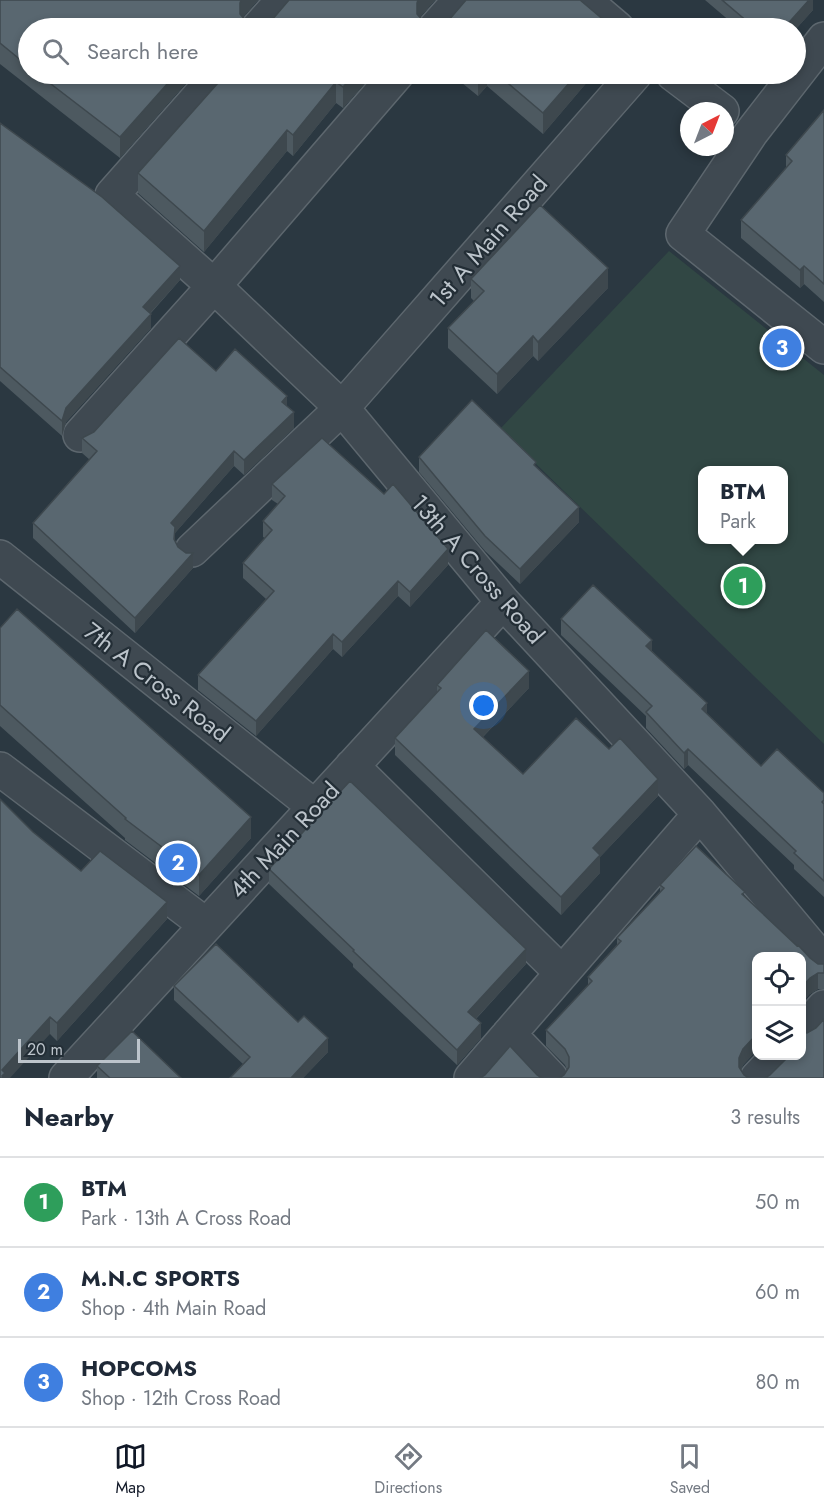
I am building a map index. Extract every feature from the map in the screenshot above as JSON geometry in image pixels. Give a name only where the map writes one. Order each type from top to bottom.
[{"type":"street","points":[[267,18],[283,0]]},
{"type":"street","points":[[444,18],[460,0]]},
{"type":"street","points":[[584,0],[605,18]]},
{"type":"street","points":[[806,62],[824,39]]},
{"type":"street","name":"13th A Cross Road","points":[[210,84],[112,195],[214,286],[342,408],[503,602],[700,814],[824,962]]},
{"type":"street","points":[[80,435],[214,286],[388,84]]},
{"type":"street","name":"1st A Main Road","points":[[192,550],[342,408],[626,84]]},
{"type":"street","points":[[686,84],[710,102]]},
{"type":"street","points":[[789,84],[751,133],[683,234],[824,347]]},
{"type":"street","points":[[734,120],[751,133]]},
{"type":"street","name":"7th A Cross Road","points":[[0,557],[315,807]]},
{"type":"street","name":"4th Main Road","points":[[66,1078],[503,602]]},
{"type":"street","points":[[352,766],[562,973]]},
{"type":"street","points":[[0,769],[206,924]]},
{"type":"street","points":[[471,1078],[700,814]]},
{"type":"street","points":[[806,1026],[824,1007]]},
{"type":"street","points":[[509,1034],[551,1078]]},
{"type":"street","points":[[757,1078],[774,1060]]},
{"type":"green space","points":[[669,251],[824,375],[824,744],[500,429]]},
{"type":"building","points":[[0,0],[241,0],[240,14],[243,18],[18,18],[18,58],[0,43]]},
{"type":"building","points":[[289,0],[418,0],[417,14],[420,18],[274,18]]},
{"type":"building","points":[[466,0],[580,0],[601,18],[451,18]]},
{"type":"building","points":[[722,0],[809,0],[793,18],[743,18]]},
{"type":"building","points":[[51,84],[167,84],[120,137]]},
{"type":"building","points":[[217,84],[334,84],[293,135],[287,130],[204,231],[138,173]]},
{"type":"building","points":[[509,84],[568,84],[543,113]]},
{"type":"building","points":[[824,110],[824,284],[804,266],[800,270],[741,220],[792,161],[786,155]]},
{"type":"building","points":[[0,123],[102,197],[180,266],[143,307],[151,314],[66,408],[62,421],[0,367]]},
{"type":"building","points":[[540,205],[608,268],[538,342],[533,336],[497,374],[448,328],[484,291],[471,279]]},
{"type":"building","points":[[179,338],[216,371],[235,349],[287,396],[282,402],[294,412],[244,460],[234,451],[171,523],[175,527],[174,539],[178,547],[186,553],[193,553],[135,618],[33,523],[97,451],[82,438],[94,432]]},
{"type":"building","points":[[472,400],[536,462],[534,465],[579,507],[520,569],[485,536],[419,457]]},
{"type":"building","points":[[322,438],[384,494],[393,484],[448,549],[410,592],[398,581],[342,642],[333,634],[256,721],[198,675],[274,591],[243,563],[272,530],[263,521],[285,496],[272,484]]},
{"type":"building","points":[[593,585],[652,640],[646,646],[707,703],[702,709],[761,766],[777,749],[824,793],[822,802],[824,804],[824,881],[794,853],[796,851],[688,749],[684,753],[646,712],[652,706],[561,619]]},
{"type":"building","points":[[17,609],[251,817],[199,875],[125,819],[0,705],[0,628]]},
{"type":"building","points":[[486,630],[529,671],[474,729],[523,774],[576,718],[609,749],[620,738],[658,779],[593,848],[600,855],[561,897],[395,738],[441,688],[437,685]]},
{"type":"building","points":[[350,781],[526,949],[468,1012],[481,1023],[457,1050],[269,869]]},
{"type":"building","points":[[0,799],[33,832],[81,871],[100,851],[167,902],[57,1023],[50,1017],[2,1070],[5,1073],[2,1076],[4,1078],[0,1078]]},
{"type":"building","points":[[696,846],[745,892],[742,894],[804,952],[752,952],[752,1039],[743,1049],[739,1058],[739,1067],[749,1078],[559,1078],[569,1067],[569,1057],[565,1049],[546,1030],[592,981],[588,977],[621,941],[617,938],[664,888],[660,885]]},
{"type":"building","points":[[216,944],[298,1022],[304,1016],[328,1038],[291,1078],[230,1078],[250,1057],[174,986]]},
{"type":"building","points":[[806,954],[818,964],[824,964],[824,973],[818,973],[806,982]]},
{"type":"building","points":[[824,1019],[824,1078],[765,1078],[785,1060],[806,1060],[806,1033],[816,1028]]},
{"type":"building","points":[[132,1031],[181,1078],[110,1078],[97,1066]]},
{"type":"building","points":[[510,1046],[537,1075],[542,1078],[480,1078]]},
{"type":"place","name":"HOPCOMS","points":[[782,348]]},
{"type":"place","name":"BTM","points":[[743,586]]},
{"type":"place","name":"M.N.C SPORTS","points":[[178,863]]}]
